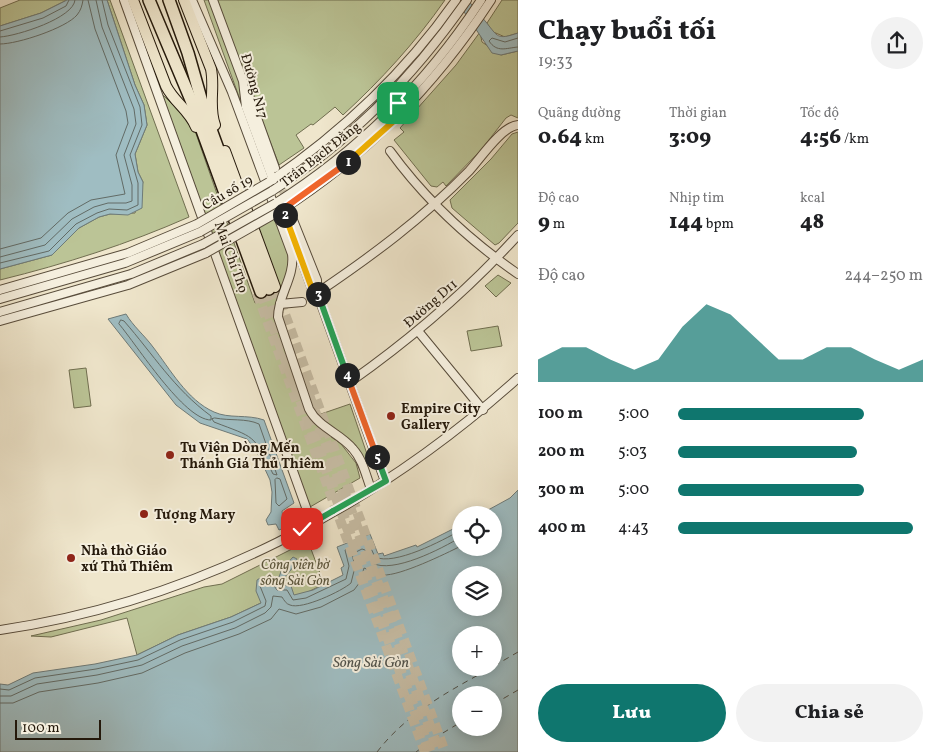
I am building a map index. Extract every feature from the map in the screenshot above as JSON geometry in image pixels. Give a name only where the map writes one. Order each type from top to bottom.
[{"type":"highway","name":"Mai Chí Thọ","points":[[149,0],[191,100],[265,290]]},
{"type":"highway","name":"Mai Chí Thọ","points":[[168,2],[188,53],[206,116],[265,290]]},
{"type":"main road","name":"Mai Chí Thọ","points":[[133,0],[166,86],[170,94],[187,110],[193,120],[265,290]]},
{"type":"main road","points":[[184,0],[211,69],[213,79],[211,114],[265,290]]},
{"type":"street","name":"Mai Chí Thọ","points":[[124,0],[312,524]]},
{"type":"street","points":[[192,0],[232,92],[292,254],[290,279],[280,304],[279,322],[309,409],[317,420],[353,448],[360,457],[371,489]]},
{"type":"street","name":"Đường N17","points":[[213,0],[243,80],[246,107],[271,181]]},
{"type":"street","points":[[396,119],[378,100],[456,0]]},
{"type":"street","name":"Trần Bạch Đằng","points":[[272,191],[330,149],[438,39],[467,0]]},
{"type":"street","name":"Trần Bạch Đằng","points":[[194,249],[276,203],[336,160],[390,112],[448,46],[481,0]]},
{"type":"street","points":[[0,321],[84,298],[147,278],[206,253],[282,210],[334,173],[396,119],[455,52],[491,0]]},
{"type":"street","points":[[431,33],[455,52]]},
{"type":"street","points":[[243,80],[275,168]]},
{"type":"street","name":"Cầu số 19","points":[[0,290],[76,269],[134,250],[197,224],[271,181],[378,100]]},
{"type":"street","points":[[317,293],[374,254],[434,204],[469,171],[505,130],[518,125]]},
{"type":"street","points":[[390,150],[434,204],[496,258],[518,274]]},
{"type":"street","name":"Cầu số 19","points":[[190,237],[272,191]]},
{"type":"street","points":[[282,210],[311,286],[317,293],[386,481]]},
{"type":"street","points":[[292,215],[317,280],[317,293]]},
{"type":"street","points":[[0,299],[125,263],[190,237],[186,228]]},
{"type":"street","name":"Đường D11","points":[[350,382],[418,331],[518,235]]},
{"type":"street","points":[[0,312],[82,290],[142,270],[194,249],[197,257]]},
{"type":"street","points":[[76,269],[79,277]]},
{"type":"street","points":[[82,290],[84,298]]},
{"type":"street","points":[[280,304],[302,302]]},
{"type":"street","points":[[418,331],[484,410]]},
{"type":"street","points":[[0,630],[83,614],[162,591],[238,561],[312,524],[423,457],[484,410],[518,378]]},
{"type":"green space","points":[[20,0],[67,0],[41,13],[0,26],[0,8]]},
{"type":"green space","points":[[107,0],[110,0],[189,217],[96,253],[0,280],[0,269],[52,255],[79,228],[99,217],[110,214],[135,213],[143,182],[138,172],[135,154],[147,125],[144,105],[135,85]]},
{"type":"green space","points":[[204,0],[212,0],[241,81],[244,102],[242,105]]},
{"type":"green space","points":[[216,0],[445,0],[410,46],[371,88],[343,115],[335,107],[313,125],[311,124],[296,135],[304,148],[279,165]]},
{"type":"green space","points":[[502,0],[518,0],[518,33],[505,37],[491,31],[487,23]]},
{"type":"green space","points":[[480,32],[482,42],[501,55],[518,51],[518,118],[511,115],[506,118],[481,150],[446,186],[443,182],[437,187],[431,186],[394,140],[404,132],[400,128],[456,65]]},
{"type":"green space","points":[[162,94],[193,125],[255,303],[279,294],[252,217],[271,210],[284,239],[290,262],[290,270],[277,312],[277,327],[309,414],[320,429],[341,444],[356,463],[360,478],[310,507]]},
{"type":"green space","points":[[518,132],[518,223],[495,245],[452,208],[450,200],[491,159],[512,134]]},
{"type":"green space","points":[[498,275],[511,283],[496,297],[485,286]]},
{"type":"green space","points":[[498,326],[502,346],[471,351],[467,331]]},
{"type":"green space","points":[[86,368],[91,406],[74,408],[69,370]]},
{"type":"green space","points":[[350,404],[369,460],[365,462],[360,453],[348,441],[322,422],[318,415]]},
{"type":"green space","name":"Công viên bờ sông Sài Gòn","points":[[308,541],[324,584],[304,594],[261,603],[231,617],[178,635],[137,655],[127,618],[51,637],[31,636],[101,620],[204,587],[222,584]]},
{"type":"water","points":[[67,0],[107,0],[135,85],[144,105],[147,125],[135,154],[138,172],[143,182],[142,208],[128,215],[110,214],[99,217],[79,228],[52,255],[0,269],[0,26],[41,13]]},
{"type":"water","points":[[456,0],[468,0],[499,36],[518,33],[518,51],[501,55],[492,53]]},
{"type":"water","points":[[126,314],[187,392],[204,407],[220,414],[264,420],[294,503],[282,511],[284,528],[279,530],[276,524],[268,525],[266,520],[271,512],[272,492],[270,480],[257,452],[247,439],[200,423],[176,405],[108,319]]},
{"type":"water","name":"Sông Sài Gòn","points":[[518,490],[518,752],[0,752],[0,684],[8,685],[33,673],[95,664],[137,655],[178,635],[231,617],[261,603],[256,591],[257,580],[262,577],[279,577],[282,569],[293,557],[297,559],[295,565],[278,585],[291,586],[294,595],[313,590],[343,575],[341,568],[344,566],[337,547],[370,534],[378,554],[383,553],[384,556],[416,545],[417,547],[452,530],[452,556],[502,556],[502,506],[495,506],[510,498]]},
{"type":"ferry route","points":[[502,661],[518,652]]},
{"type":"ferry route","points":[[377,752],[415,714],[444,694],[477,676]]},
{"type":"ferry route","points":[[502,699],[518,690]]},
{"type":"ferry route","points":[[416,752],[452,727]]},
{"type":"tunnel","points":[[279,179],[291,215]]},
{"type":"tunnel","points":[[275,287],[445,752]]},
{"type":"tunnel","points":[[269,289],[280,318]]},
{"type":"tunnel","points":[[261,292],[430,752]]},
{"type":"tunnel","points":[[257,293],[425,752]]},
{"type":"tunnel","points":[[303,380],[439,752]]},
{"type":"place","name":"Empire City Gallery","points":[[391,416]]},
{"type":"place","name":"Tu Viện Dòng Mến Thánh Giá Thủ Thiêm","points":[[170,455]]},
{"type":"place","name":"Tượng Mary","points":[[144,514]]},
{"type":"place","name":"Nhà thờ Giáo xứ Thủ Thiêm","points":[[71,558]]},
{"type":"route","points":[[302,529],[386,481],[320,300],[311,286],[283,209],[334,173],[396,119],[390,112],[398,103]]}]
